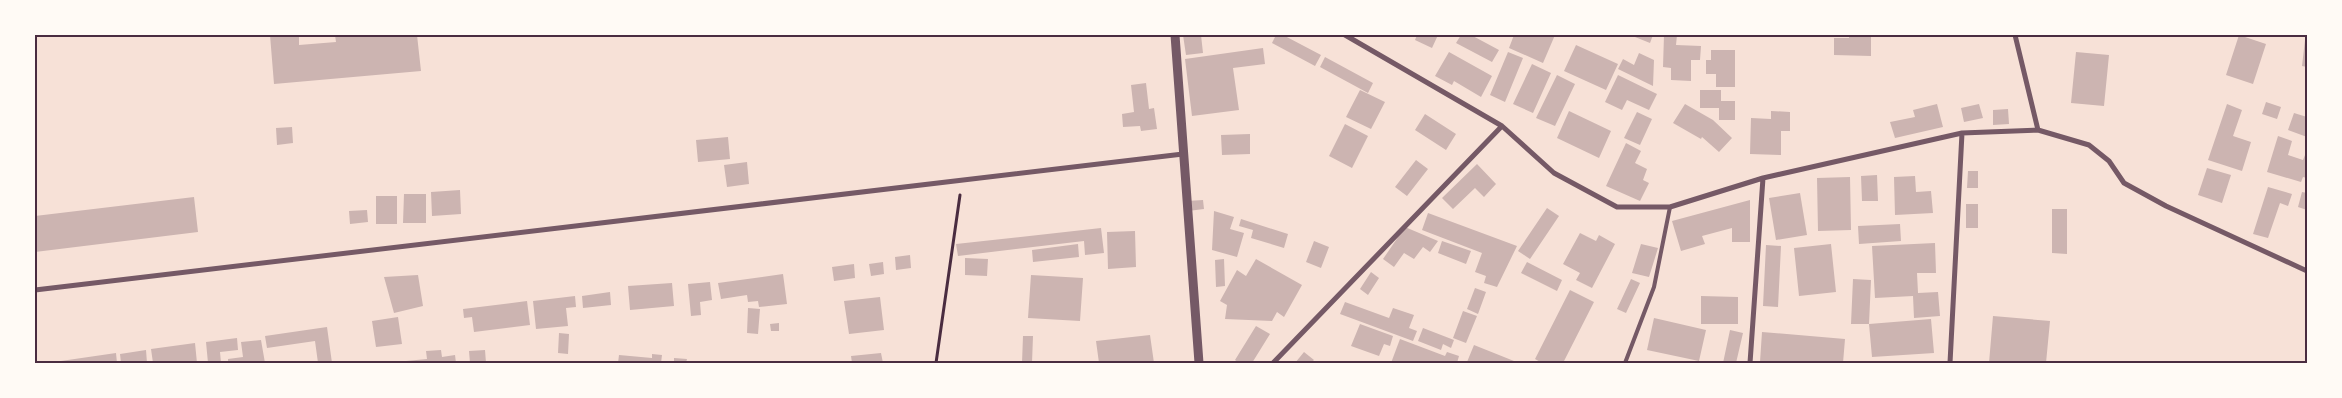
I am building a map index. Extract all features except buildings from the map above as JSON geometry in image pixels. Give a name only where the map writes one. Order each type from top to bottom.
[{"type":"street","points":[[1175,35],[1199,363]]},
{"type":"street","points":[[1345,35],[1502,126],[1554,173],[1617,207],[1670,207],[1763,178],[1962,133],[2038,130],[2089,145],[2109,161],[2124,183],[2157,202],[2307,271]]},
{"type":"street","points":[[2015,35],[2038,130]]},
{"type":"street","points":[[1273,363],[1502,126]]},
{"type":"street","points":[[1950,363],[1962,133]]},
{"type":"street","points":[[35,290],[1183,154]]},
{"type":"street","points":[[1750,363],[1763,178]]},
{"type":"lane","points":[[1625,363],[1654,287],[1670,207]]},
{"type":"path","points":[[936,363],[962,180]]}]
